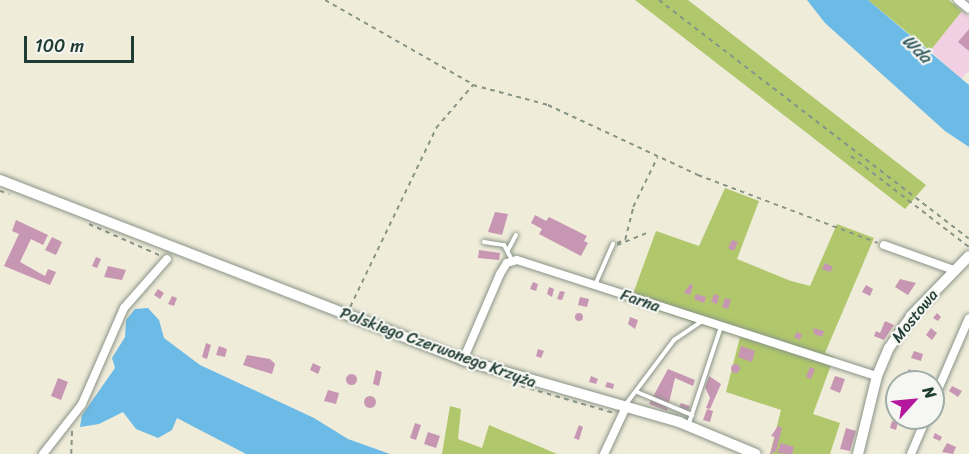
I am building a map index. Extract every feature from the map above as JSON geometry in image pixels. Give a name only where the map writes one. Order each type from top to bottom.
[{"type":"street","points":[[958,0],[969,9]]},
{"type":"street","name":"Polskiego Czerwonego Krzyża","points":[[0,180],[463,360],[625,407],[690,420],[756,454]]},
{"type":"street","points":[[884,246],[954,270]]},
{"type":"street","name":"Mostowa","points":[[858,454],[877,376],[899,332],[969,256]]},
{"type":"street","points":[[43,454],[73,420],[124,308],[167,259]]},
{"type":"street","name":"Farna","points":[[512,261],[522,260],[701,322],[877,376]]},
{"type":"street","points":[[463,360],[500,274],[512,261]]},
{"type":"street","points":[[945,373],[969,318]]},
{"type":"street","points":[[604,454],[625,407]]},
{"type":"street","points":[[911,454],[921,430]]},
{"type":"lane","points":[[508,250],[516,235]]},
{"type":"lane","points":[[484,242],[504,245],[512,261]]},
{"type":"lane","points":[[595,285],[613,244]]},
{"type":"lane","points":[[625,407],[674,340],[701,322]]},
{"type":"lane","points":[[637,392],[690,420],[721,327]]},
{"type":"path","points":[[325,0],[473,85],[548,105],[658,158],[884,246]]},
{"type":"path","points":[[659,0],[969,239]]},
{"type":"path","points":[[347,316],[436,128],[473,85]]},
{"type":"path","points":[[851,156],[969,247]]},
{"type":"path","points":[[613,244],[625,240],[633,207],[650,167],[658,158]]},
{"type":"path","points":[[613,244],[622,246],[650,232]]},
{"type":"path","points":[[71,454],[73,420]]},
{"type":"shaded area","points":[[962,11],[969,16],[969,71],[961,79],[930,51]]},
{"type":"green space","points":[[635,0],[688,0],[926,185],[905,209]]},
{"type":"green space","points":[[868,0],[949,0],[962,11],[930,51]]},
{"type":"green space","points":[[725,188],[759,201],[737,259],[791,281],[810,286],[837,224],[874,238],[825,353],[834,357],[813,414],[840,423],[830,454],[770,454],[781,410],[726,392],[740,337],[630,302],[656,231],[699,246]]},
{"type":"green space","points":[[450,406],[461,409],[458,439],[482,448],[489,425],[557,454],[442,454]]},
{"type":"water","name":"Wda","points":[[807,0],[868,0],[969,85],[969,147],[945,131],[825,23]]},
{"type":"water","points":[[148,308],[159,320],[164,338],[200,365],[314,418],[348,439],[390,454],[246,454],[177,418],[172,430],[158,438],[136,429],[123,412],[99,424],[80,427],[82,415],[115,368],[112,358],[125,337],[126,320],[135,309]]},
{"type":"building","points":[[969,29],[969,51],[958,42]]},
{"type":"building","points":[[495,212],[508,214],[502,235],[488,232]]},
{"type":"building","points":[[535,215],[546,221],[549,217],[587,236],[584,241],[588,243],[581,256],[539,234],[542,229],[531,223]]},
{"type":"building","points":[[16,220],[48,235],[43,245],[31,239],[20,262],[45,276],[48,269],[56,272],[50,285],[4,266],[19,234],[12,231]]},
{"type":"building","points":[[52,237],[62,242],[56,255],[45,250]]},
{"type":"building","points":[[732,240],[738,242],[734,251],[728,248]]},
{"type":"building","points":[[479,250],[500,253],[499,260],[478,258]]},
{"type":"building","points":[[96,257],[101,259],[97,268],[92,266]]},
{"type":"building","points":[[825,263],[833,267],[830,272],[822,269]]},
{"type":"building","points":[[108,266],[126,270],[122,280],[104,277]]},
{"type":"building","points":[[900,279],[916,283],[908,295],[895,287]]},
{"type":"building","points":[[533,282],[538,284],[536,291],[530,289]]},
{"type":"building","points":[[690,284],[693,285],[690,295],[684,293]]},
{"type":"building","points":[[866,285],[873,289],[870,296],[862,292]]},
{"type":"building","points":[[549,287],[554,289],[552,297],[547,294]]},
{"type":"building","points":[[158,289],[164,293],[160,299],[154,295]]},
{"type":"building","points":[[560,291],[565,292],[562,300],[557,299]]},
{"type":"building","points":[[696,294],[706,297],[704,303],[694,299]]},
{"type":"building","points":[[714,294],[719,296],[717,304],[711,302]]},
{"type":"building","points":[[172,296],[177,298],[174,306],[168,304]]},
{"type":"building","points":[[580,297],[589,299],[587,307],[578,305]]},
{"type":"building","points":[[725,298],[731,300],[728,309],[722,307]]},
{"type":"building","points":[[579,313],[583,317],[579,321],[575,317]]},
{"type":"building","points":[[937,313],[941,317],[938,321],[933,318]]},
{"type":"building","points":[[630,317],[638,320],[635,329],[628,324]]},
{"type":"building","points":[[885,321],[894,325],[884,340],[874,336],[876,331],[880,333]]},
{"type":"building","points":[[813,328],[824,331],[822,337],[814,334]]},
{"type":"building","points":[[931,328],[937,333],[932,340],[926,335]]},
{"type":"building","points":[[797,332],[802,334],[800,340],[794,337]]},
{"type":"building","points":[[206,343],[211,345],[207,359],[202,357]]},
{"type":"building","points":[[219,346],[227,349],[225,357],[216,355]]},
{"type":"building","points":[[741,346],[755,351],[752,362],[738,357]]},
{"type":"building","points":[[538,349],[544,351],[541,358],[536,356]]},
{"type":"building","points":[[914,351],[923,354],[921,361],[911,358]]},
{"type":"building","points":[[247,355],[270,359],[275,364],[272,374],[243,365]]},
{"type":"building","points":[[313,363],[321,367],[318,374],[310,370]]},
{"type":"building","points":[[735,364],[739,368],[735,372],[731,368]]},
{"type":"building","points":[[810,367],[815,369],[811,379],[806,377]]},
{"type":"building","points":[[668,369],[695,380],[693,386],[675,378],[667,411],[649,404]]},
{"type":"building","points":[[376,370],[382,372],[379,386],[373,384]]},
{"type":"building","points":[[351,374],[355,375],[355,383],[351,384],[347,383],[346,379],[347,375]]},
{"type":"building","points":[[591,376],[598,379],[596,384],[589,382]]},
{"type":"building","points":[[709,376],[721,384],[710,409],[706,408],[710,398],[705,387]]},
{"type":"building","points":[[835,376],[845,379],[840,393],[830,389]]},
{"type":"building","points":[[58,378],[68,382],[61,400],[51,396]]},
{"type":"building","points":[[607,382],[614,384],[613,389],[605,387]]},
{"type":"building","points":[[952,386],[962,391],[958,397],[949,391]]},
{"type":"building","points":[[328,390],[339,393],[336,404],[324,401]]},
{"type":"building","points":[[372,396],[375,397],[375,407],[368,408],[365,407],[364,400],[365,397]]},
{"type":"building","points":[[681,403],[690,406],[688,411],[679,407]]},
{"type":"building","points":[[707,409],[713,411],[710,422],[703,420]]},
{"type":"building","points":[[415,423],[421,425],[416,440],[410,438]]},
{"type":"building","points":[[579,425],[583,427],[579,440],[574,438]]},
{"type":"building","points":[[778,426],[782,428],[776,451],[770,454],[775,437],[771,436]]},
{"type":"building","points":[[846,428],[856,431],[850,451],[840,449]]},
{"type":"building","points":[[428,432],[440,436],[436,448],[424,444]]},
{"type":"building","points":[[935,433],[942,437],[940,441],[933,438]]},
{"type":"building","points":[[781,443],[794,447],[792,454],[777,453]]},
{"type":"building","points":[[947,443],[956,447],[953,454],[942,452]]}]
